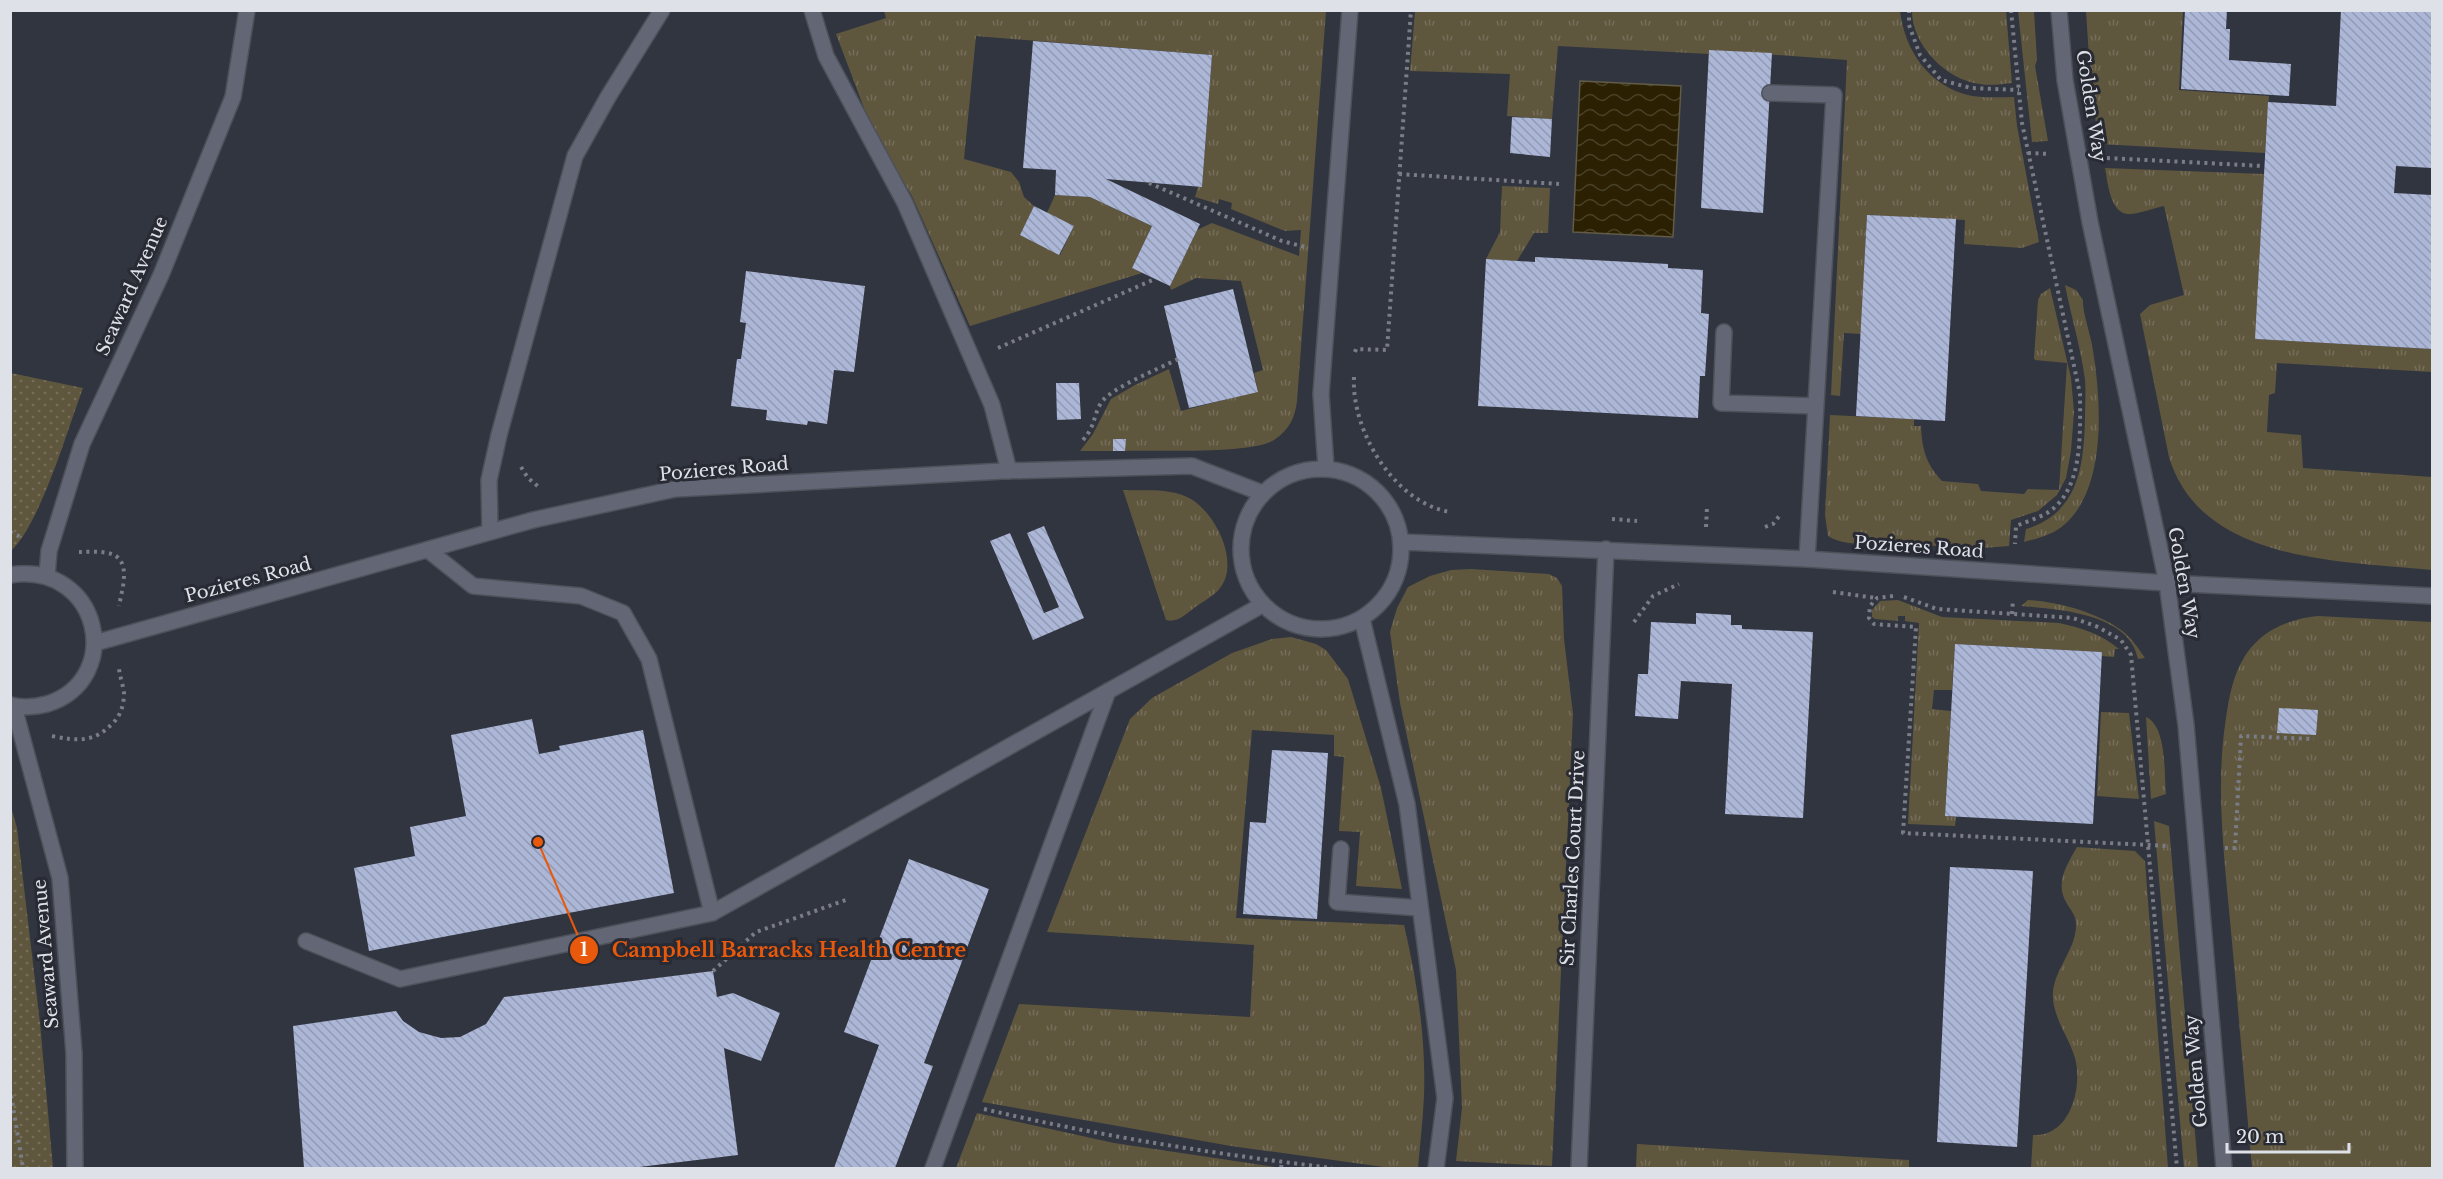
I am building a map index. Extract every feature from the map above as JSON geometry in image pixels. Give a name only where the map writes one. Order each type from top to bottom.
[{"type":"street","name":"Seaward Avenue","points":[[47,576],[49,551],[82,444],[161,275],[233,97],[247,10]]},
{"type":"street","points":[[490,532],[489,480],[499,435],[575,156],[608,97],[662,10]]},
{"type":"street","points":[[812,10],[826,56],[904,203],[992,405],[1009,471]]},
{"type":"street","points":[[1326,468],[1321,394],[1350,10]]},
{"type":"street","name":"Golden Way","points":[[2059,10],[2065,80],[2090,222],[2167,584],[2186,725],[2224,1168]]},
{"type":"street","points":[[1770,93],[1834,95],[1807,559]]},
{"type":"street","points":[[1724,332],[1721,403],[1816,406]]},
{"type":"street","name":"Pozieres Road","points":[[95,643],[533,520],[675,489],[1009,471],[1192,466],[1262,493]]},
{"type":"street","points":[[1326,468],[1348,473],[1369,484],[1385,500],[1396,520],[1402,542],[1400,565],[1393,587],[1379,605],[1362,619],[1338,629],[1312,630],[1288,624],[1262,605],[1250,590],[1241,565],[1241,540],[1248,514],[1262,493],[1281,479],[1303,470],[1326,468]]},
{"type":"street","name":"Pozieres Road","points":[[1402,542],[1807,559],[2167,584],[2433,596]]},
{"type":"street","name":"Sir Charles Court Drive","points":[[1578,1168],[1606,549]]},
{"type":"street","points":[[428,550],[473,586],[582,596],[622,613],[649,659],[712,913]]},
{"type":"street","points":[[10,575],[26,573],[47,576],[67,586],[83,603],[93,624],[95,643],[88,668],[76,687],[58,700],[39,706],[12,706]]},
{"type":"street","points":[[306,941],[400,979],[712,913],[1262,605]]},
{"type":"street","points":[[1362,619],[1407,804],[1445,1098],[1436,1168]]},
{"type":"street","points":[[933,1168],[1108,691]]},
{"type":"street","name":"Seaward Avenue","points":[[12,706],[60,878],[74,1053],[75,1168]]},
{"type":"street","points":[[1341,849],[1337,902],[1420,908]]},
{"type":"path","points":[[1355,360],[1356,349],[1387,350],[1411,10]]},
{"type":"path","points":[[1909,10],[1909,25],[1920,55],[1941,80],[1971,88],[2019,90]]},
{"type":"path","points":[[2011,10],[2022,123],[2080,394],[2080,431],[2076,463],[2067,491],[2048,512],[2016,526],[2012,614]]},
{"type":"path","points":[[2028,153],[2264,166]]},
{"type":"path","points":[[1399,174],[1559,184]]},
{"type":"path","points":[[1149,183],[1282,241],[1332,254]]},
{"type":"path","points":[[972,359],[1155,279]]},
{"type":"path","points":[[1066,469],[1078,446],[1092,429],[1101,402],[1116,390],[1178,359]]},
{"type":"path","points":[[1354,372],[1353,394],[1363,434],[1385,468],[1415,498],[1444,512],[1455,513]]},
{"type":"path","points":[[519,460],[528,478],[549,490]]},
{"type":"path","points":[[1707,507],[1705,530],[1717,531]]},
{"type":"path","points":[[1756,531],[1773,524],[1782,511]]},
{"type":"path","points":[[1609,518],[1631,519],[1647,524]]},
{"type":"path","points":[[1632,631],[1634,620],[1653,596],[1683,582]]},
{"type":"path","points":[[1828,592],[1877,598],[1906,597],[1937,609],[2073,618],[2121,640],[2131,655],[2177,1168]]},
{"type":"path","points":[[1877,598],[1870,606],[1869,618],[1874,624],[1916,627],[1903,833],[2149,846],[2235,848],[2241,736],[2314,739]]},
{"type":"path","points":[[713,971],[756,932],[846,900]]},
{"type":"path","points":[[10,1088],[23,1168]]},
{"type":"path","points":[[957,1103],[1058,1127],[1332,1168]]},
{"type":"path","points":[[1281,1168],[1282,1162]]},
{"type":"green space","points":[[884,11],[1326,11],[1297,401],[1293,418],[1284,432],[1274,440],[1263,444],[1226,449],[1125,451],[1125,439],[1113,439],[1113,451],[1080,451],[1093,434],[1111,399],[1169,369],[1181,411],[1258,391],[1254,373],[1263,370],[1241,281],[1196,278],[1171,290],[1170,286],[1197,230],[1212,223],[1299,256],[1301,230],[1285,231],[1231,209],[1232,203],[1219,199],[1218,204],[1195,197],[1198,187],[1202,186],[1212,55],[976,36],[964,159],[1011,172],[1019,182],[1024,197],[1034,206],[1020,235],[1060,255],[1074,226],[1047,213],[1055,195],[1090,197],[1152,226],[1132,268],[1142,273],[970,326],[912,196],[872,129],[836,34],[886,18]]},
{"type":"green space","points":[[1415,11],[1900,11],[1907,40],[1914,53],[1922,65],[1943,85],[1972,96],[2014,97],[2017,126],[2039,242],[2022,248],[1964,244],[1965,220],[1867,215],[1861,334],[1844,333],[1840,396],[1831,395],[1847,60],[1709,50],[1709,54],[1558,46],[1552,119],[1507,116],[1510,74],[1410,71]]},
{"type":"green space","points":[[1912,11],[2006,11],[2012,83],[1980,84],[1955,76],[1933,59],[1925,48],[1918,36]]},
{"type":"green space","points":[[2018,11],[2034,11],[2037,60],[2035,66],[2048,141],[2032,142]]},
{"type":"green space","points":[[2086,11],[2183,11],[2179,90],[2269,96],[2265,153],[2099,144],[2091,88]]},
{"type":"green space","points":[[2105,168],[2264,174],[2256,339],[2432,349],[2432,372],[2277,363],[2275,393],[2269,395],[2267,432],[2301,435],[2303,468],[2432,477],[2432,570],[2318,558],[2279,550],[2243,537],[2211,518],[2186,492],[2169,457],[2140,314],[2150,305],[2184,295],[2164,206],[2131,214],[2118,210],[2111,197]]},
{"type":"green space","points":[[1502,186],[1550,188],[1548,233],[1534,233],[1517,261],[1486,259],[1500,232]]},
{"type":"green space","points":[[2065,285],[2076,290],[2083,300],[2092,345],[2099,414],[2095,464],[2089,487],[2079,507],[2065,524],[2051,533],[2024,542],[2026,529],[2044,522],[2068,499],[2075,485],[2083,452],[2085,380]]},
{"type":"green space","points":[[2050,288],[2071,378],[2074,412],[2066,478],[2057,495],[2038,511],[2011,520],[2009,546],[1983,548],[1906,543],[1860,544],[1835,540],[1828,536],[1825,515],[1830,415],[1914,419],[1914,426],[1921,426],[1922,442],[1929,462],[1942,481],[1978,484],[1981,491],[2024,494],[2028,489],[2059,490],[2067,363],[2035,360],[2034,358],[2038,300],[2041,294]]},
{"type":"green space","points":[[11,373],[83,388],[43,498],[33,519],[11,551]]},
{"type":"green space","points":[[1123,490],[1164,491],[1187,497],[1197,503],[1206,513],[1222,537],[1228,564],[1226,577],[1220,588],[1184,616],[1170,621],[1166,620]]},
{"type":"green space","points":[[1471,569],[1549,574],[1557,578],[1562,586],[1564,639],[1573,714],[1552,1166],[1456,1161],[1462,1108],[1456,970],[1400,703],[1390,632],[1397,608],[1408,587],[1430,576],[1451,570]]},
{"type":"green space","points":[[1898,600],[1942,617],[2059,623],[2091,632],[2119,649],[2115,649],[2114,657],[2102,656],[2102,652],[1955,644],[1952,690],[1934,690],[1932,709],[1951,711],[1945,816],[1956,817],[1955,826],[1908,824],[1919,623],[1905,621],[1905,616],[1898,616],[1898,621],[1872,617],[1872,610],[1880,601]]},
{"type":"green space","points":[[2028,600],[2064,606],[2100,618],[2125,633],[2145,658],[2138,659],[2132,644],[2121,632],[2107,623],[2072,612],[2021,606]]},
{"type":"green space","points":[[2318,616],[2432,622],[2432,1168],[2252,1168],[2222,834],[2221,779],[2225,725],[2235,678],[2247,652],[2273,629],[2295,620]]},
{"type":"green space","points":[[1291,637],[1316,644],[1326,650],[1348,679],[1381,788],[1402,889],[1356,886],[1360,832],[1339,831],[1344,757],[1334,756],[1334,735],[1252,730],[1236,918],[1404,925],[1417,988],[1424,1052],[1424,1095],[1418,1168],[1391,1168],[1231,1146],[982,1102],[1019,1004],[1250,1017],[1254,945],[1047,932],[1130,719],[1152,698],[1232,653],[1272,639]]},
{"type":"green space","points":[[2101,712],[2129,713],[2139,799],[2097,796]]},
{"type":"green space","points":[[2146,717],[2153,722],[2161,740],[2166,794],[2151,799]]},
{"type":"green space","points":[[10,803],[17,828],[40,1023],[53,1168],[11,1168]]},
{"type":"green space","points":[[2154,821],[2169,826],[2198,1168],[2184,1168]]},
{"type":"green space","points":[[2077,847],[2135,851],[2145,861],[2168,1168],[2031,1168],[2033,1135],[2046,1133],[2056,1128],[2065,1119],[2075,1096],[2077,1083],[2075,1058],[2055,1009],[2053,992],[2057,975],[2075,935],[2076,920],[2063,895],[2062,881]]},
{"type":"green space","points":[[977,1113],[1114,1143],[1275,1168],[956,1168]]},
{"type":"green space","points":[[1637,1144],[1909,1160],[1909,1168],[1636,1168]]},
{"type":"water","points":[[1580,81],[1681,86],[1673,237],[1573,232]]},
{"type":"building","points":[[2185,10],[2227,10],[2226,29],[2230,29],[2229,60],[2291,64],[2289,96],[2181,89]]},
{"type":"building","points":[[2341,10],[2432,10],[2432,168],[2396,166],[2394,193],[2432,195],[2432,349],[2255,339],[2268,102],[2336,106]]},
{"type":"building","points":[[1033,41],[1212,55],[1202,187],[1106,179],[1200,224],[1170,286],[1132,268],[1152,226],[1090,197],[1055,195],[1056,170],[1023,168]]},
{"type":"building","points":[[1709,50],[1772,53],[1763,213],[1701,208]]},
{"type":"building","points":[[1512,117],[1552,119],[1550,157],[1510,153]]},
{"type":"building","points":[[1034,206],[1074,226],[1059,255],[1020,235]]},
{"type":"building","points":[[1867,215],[1956,219],[1945,421],[1856,416]]},
{"type":"building","points":[[1535,257],[1668,264],[1668,268],[1703,270],[1701,313],[1709,314],[1705,376],[1700,376],[1698,418],[1478,406],[1486,259],[1535,262]]},
{"type":"building","points":[[746,271],[865,286],[854,372],[834,370],[827,424],[808,421],[807,425],[766,420],[767,410],[731,406],[737,359],[741,359],[746,323],[740,322]]},
{"type":"building","points":[[1233,289],[1258,392],[1189,408],[1164,306]]},
{"type":"building","points":[[1056,383],[1079,383],[1081,419],[1057,420]]},
{"type":"building","points":[[1113,439],[1126,439],[1125,451],[1113,451]]},
{"type":"building","points":[[1044,526],[1084,618],[1033,640],[990,541],[1010,533],[1044,613],[1059,607],[1027,533]]},
{"type":"building","points":[[1696,613],[1731,615],[1731,625],[1742,625],[1742,629],[1813,632],[1803,818],[1725,814],[1732,684],[1681,681],[1678,719],[1635,716],[1638,674],[1648,674],[1651,622],[1696,624]]},
{"type":"building","points":[[1955,644],[2102,652],[2093,824],[1945,816]]},
{"type":"building","points":[[2279,708],[2318,710],[2316,735],[2277,733]]},
{"type":"building","points":[[532,719],[539,754],[560,750],[559,746],[643,730],[674,893],[369,951],[354,868],[415,856],[410,827],[466,816],[451,735]]},
{"type":"building","points":[[1272,750],[1328,753],[1317,919],[1243,914],[1250,822],[1266,823]]},
{"type":"building","points":[[909,859],[989,889],[924,1063],[933,1066],[895,1168],[834,1168],[879,1045],[844,1032]]},
{"type":"building","points":[[1950,867],[2033,871],[2017,1147],[1937,1142]]},
{"type":"building","points":[[713,971],[717,997],[733,993],[780,1013],[761,1061],[724,1048],[738,1155],[631,1168],[304,1168],[293,1026],[396,1011],[403,1021],[419,1032],[441,1038],[460,1037],[486,1024],[504,997]]},
{"type":"place","name":"Campbell Barracks Health Centre","points":[[538,842]]}]
